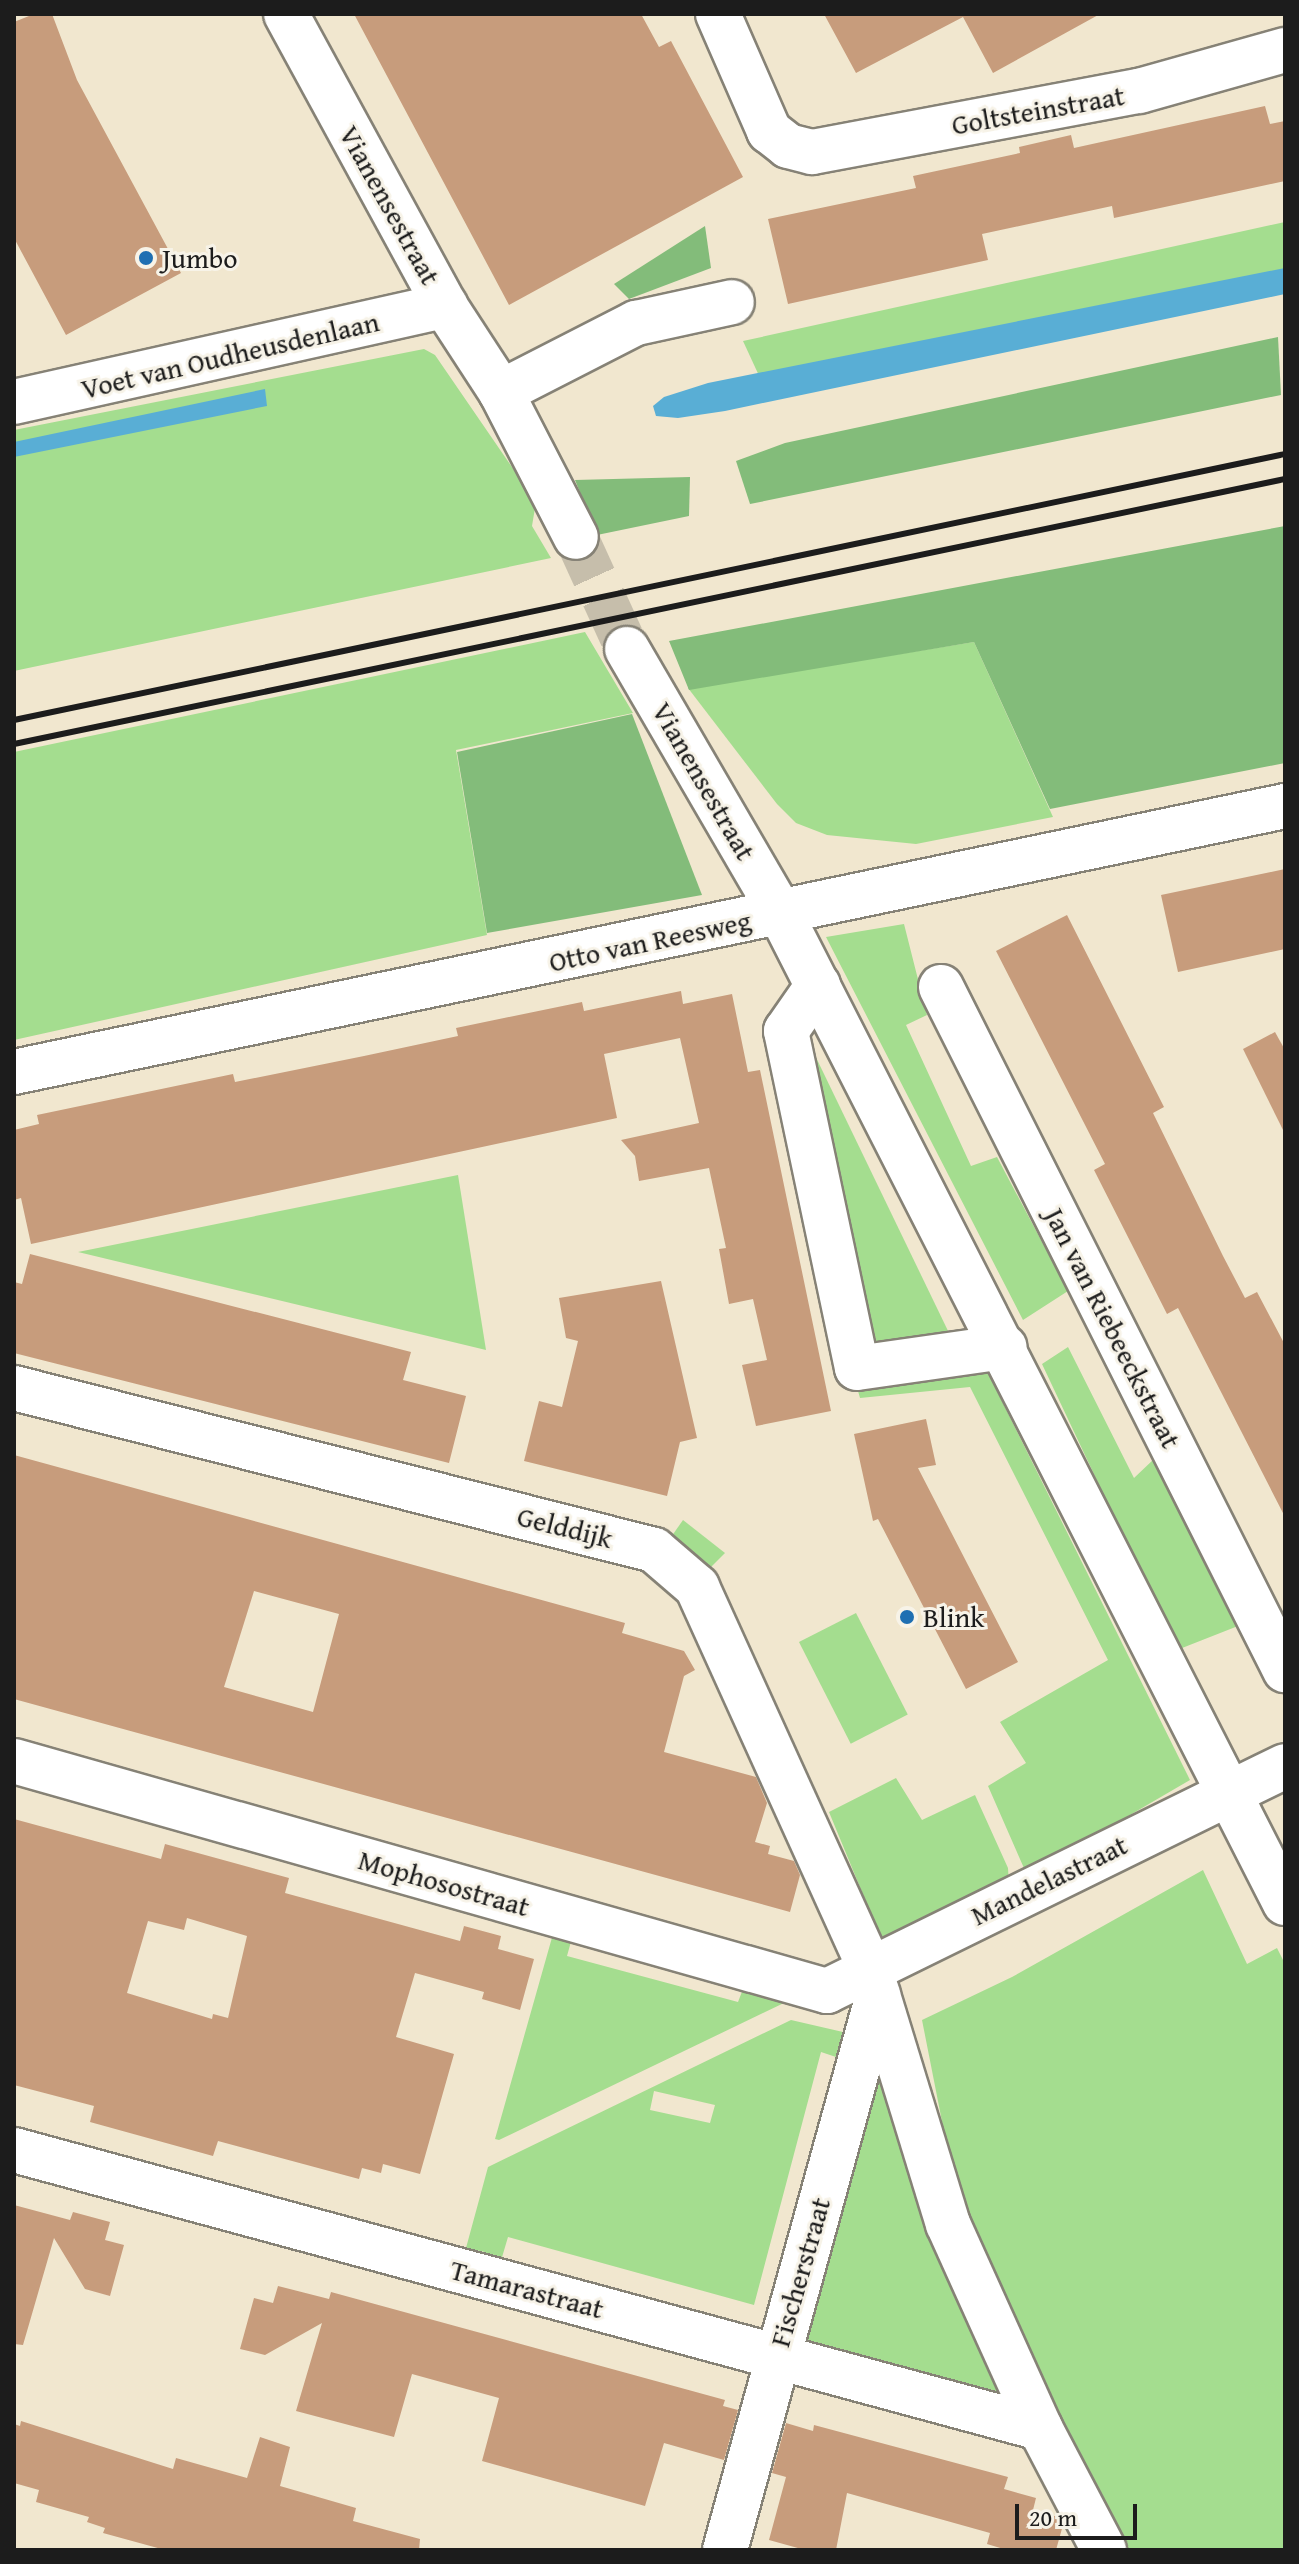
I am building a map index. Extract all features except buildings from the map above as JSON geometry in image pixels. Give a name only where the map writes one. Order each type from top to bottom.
[{"type":"street","name":"Vianensestraat","points":[[286,14],[445,306],[501,392],[576,537]]},
{"type":"street","name":"Goltsteinstraat","points":[[718,14],[769,131],[788,146],[812,152],[1139,91],[1285,50]]},
{"type":"street","points":[[501,392],[636,323],[732,302]]},
{"type":"street","name":"Voet van Oudheusdenlaan","points":[[14,402],[445,306]]},
{"type":"street","name":"Vianensestraat","points":[[627,649],[781,914]]},
{"type":"street","name":"Otto van Reesweg","points":[[14,1072],[781,914],[1285,806]]},
{"type":"street","points":[[781,914],[1005,1347],[1285,1903]]},
{"type":"street","points":[[818,985],[786,1031],[857,1368],[1005,1347]]},
{"type":"street","name":"Jan van Riebeeckstraat","points":[[941,987],[1285,1670]]},
{"type":"street","name":"Gelddijk","points":[[14,1388],[654,1550],[697,1587],[874,1982],[948,2224],[1040,2428],[1104,2550]]},
{"type":"street","name":"Mophosostraat","points":[[14,1761],[827,1991],[874,1982]]},
{"type":"street","name":"Mandelastraat","points":[[874,1982],[1227,1791],[1285,1766]]},
{"type":"street","name":"Fischerstraat","points":[[725,2550],[874,1982]]},
{"type":"street","name":"Tamarastraat","points":[[14,2150],[1040,2428]]},
{"type":"green space","points":[[1285,222],[1285,289],[767,393],[743,341]]},
{"type":"green space","points":[[705,226],[711,268],[629,299],[614,284]]},
{"type":"green space","points":[[1278,337],[1281,395],[750,504],[736,461],[785,443]]},
{"type":"green space","points":[[424,349],[435,355],[536,502],[532,526],[551,558],[14,671],[14,430]]},
{"type":"green space","points":[[690,477],[689,516],[597,535],[575,480]]},
{"type":"green space","points":[[1285,526],[1285,763],[1050,809],[974,642],[689,690],[669,641]]},
{"type":"green space","points":[[585,632],[633,713],[456,750],[487,935],[14,1040],[14,752]]},
{"type":"green space","points":[[974,642],[1053,817],[916,844],[827,835],[796,823],[777,804],[688,688]]},
{"type":"green space","points":[[632,714],[702,895],[487,933],[457,752]]},
{"type":"green space","points":[[904,924],[927,1015],[906,1025],[971,1166],[997,1157],[1068,1291],[1023,1320],[826,937]]},
{"type":"green space","points":[[810,1045],[950,1335],[878,1350]]},
{"type":"green space","points":[[458,1175],[486,1350],[78,1252]]},
{"type":"green space","points":[[1068,1347],[1134,1478],[1154,1459],[1238,1626],[1177,1650],[1042,1364]]},
{"type":"green space","points":[[985,1367],[1190,1780],[1027,1875],[988,1786],[1026,1763],[1000,1722],[1108,1660],[970,1387],[860,1398],[856,1384]]},
{"type":"green space","points":[[683,1520],[725,1553],[705,1573],[669,1540]]},
{"type":"green space","points":[[856,1613],[908,1715],[851,1744],[799,1642]]},
{"type":"green space","points":[[896,1778],[922,1820],[975,1795],[1008,1868],[1009,1884],[881,1938],[829,1812]]},
{"type":"green space","points":[[1203,1870],[1247,1964],[1277,1948],[1285,1964],[1285,2550],[1120,2550],[964,2233],[922,2020],[1012,1977]]},
{"type":"green space","points":[[553,1934],[572,1938],[567,1956],[738,2002],[748,1976],[786,2002],[499,2140],[495,2139]]},
{"type":"green space","points":[[791,2020],[843,2032],[836,2057],[821,2052],[754,2305],[508,2237],[500,2264],[486,2259],[485,2252],[466,2248],[488,2167]],"holes":[[[654,2091],[715,2105],[710,2123],[650,2110]]]},
{"type":"green space","points":[[880,2054],[892,2058],[922,2221],[1000,2397],[800,2338]]},
{"type":"water","points":[[1285,268],[1285,294],[725,411],[678,418],[656,416],[653,406],[664,397],[708,383]]},
{"type":"water","points":[[265,389],[267,406],[14,457],[14,442]]},
{"type":"tunnel","points":[[576,537],[627,649]]},
{"type":"railway","points":[[14,720],[1285,454]]},
{"type":"railway","points":[[14,744],[1285,479]]},
{"type":"place","name":"Jumbo","points":[[146,258]]},
{"type":"place","name":"Blink","points":[[907,1617]]}]
